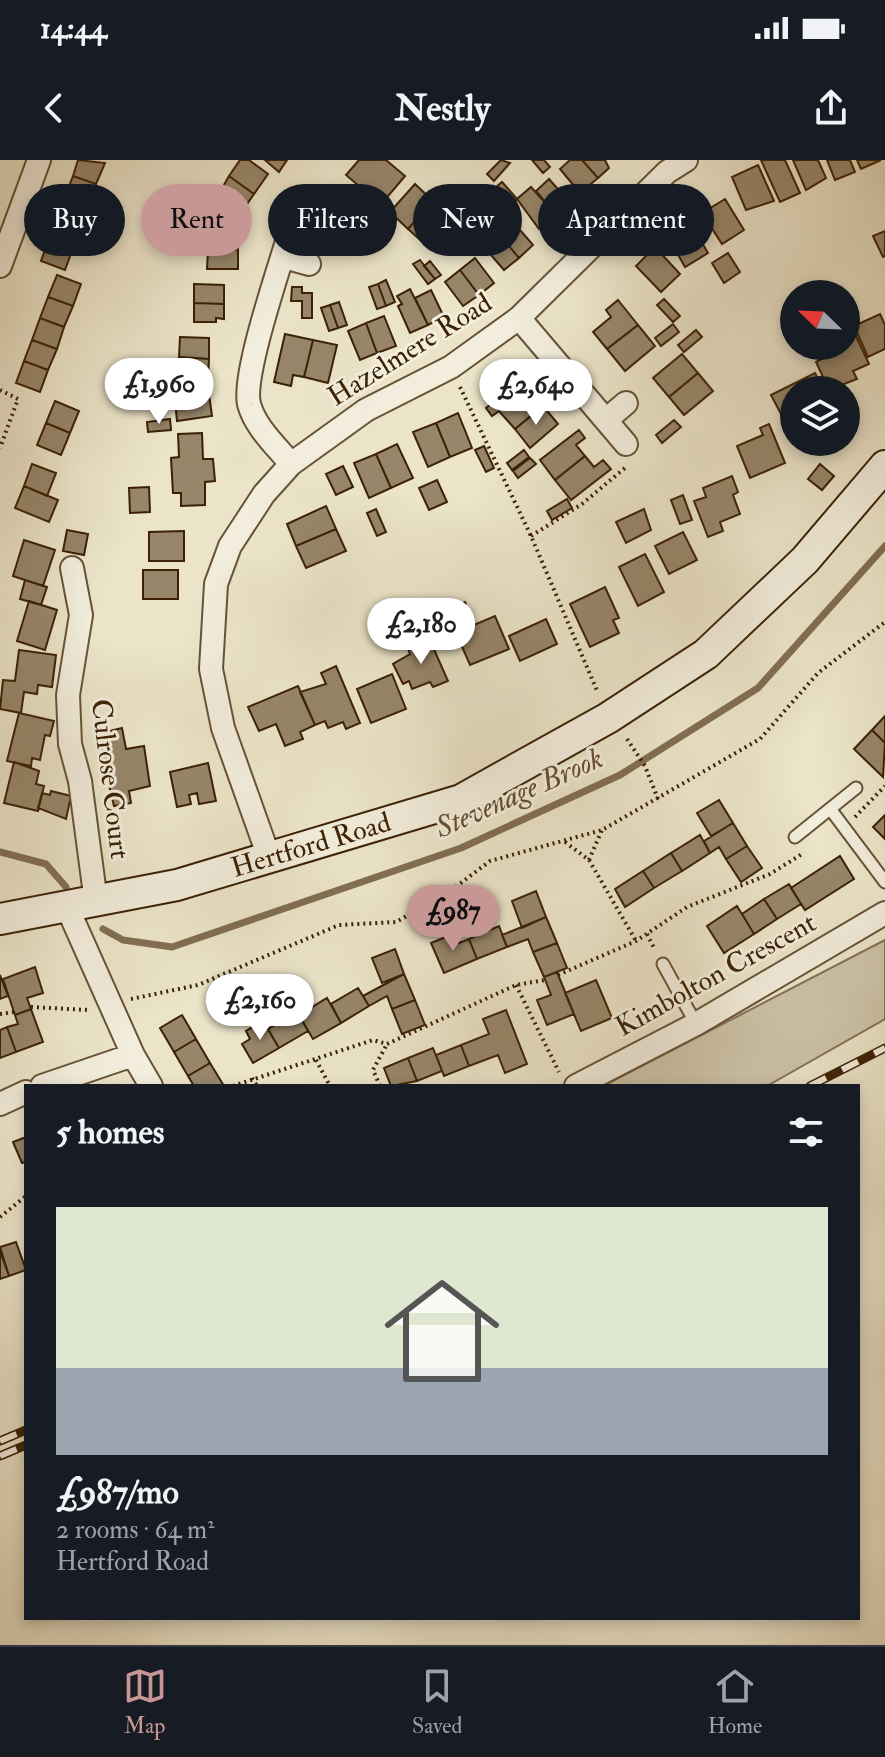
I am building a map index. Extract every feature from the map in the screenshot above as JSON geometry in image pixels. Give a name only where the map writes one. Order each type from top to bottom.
[{"type":"street","points":[[0,266],[39,160]]},
{"type":"street","name":"Hazelmere Road","points":[[270,860],[223,728],[211,669],[211,625],[216,584],[230,546],[264,494],[291,464],[366,410],[451,367],[519,318],[670,164]]},
{"type":"street","points":[[291,464],[261,429],[248,403],[252,370],[284,257],[309,264]]},
{"type":"street","name":"Hazelmere Road","points":[[519,318],[626,444]]},
{"type":"street","points":[[606,420],[626,403]]},
{"type":"street","name":"Hertford Road","points":[[0,919],[177,885],[270,860],[461,800],[608,718],[706,654],[805,560],[885,466]]},
{"type":"street","name":"Culrose Court","points":[[72,568],[81,615],[68,695],[70,744],[80,781],[81,905]]},
{"type":"street","points":[[81,905],[133,1055],[150,1084]]},
{"type":"street","name":"Kimbolton Crescent","points":[[568,1080],[696,1024],[885,913]]},
{"type":"street","points":[[48,1084],[133,1055]]},
{"type":"street","points":[[0,1104],[24,1093]]},
{"type":"lane","points":[[795,837],[856,788]]},
{"type":"lane","points":[[831,810],[885,882]]},
{"type":"lane","points":[[663,964],[696,1024]]},
{"type":"path","points":[[451,367],[531,536],[608,718]]},
{"type":"path","points":[[0,390],[18,399],[0,448]]},
{"type":"path","points":[[531,536],[582,504],[626,469],[626,444]]},
{"type":"path","points":[[126,1000],[198,985],[339,925],[396,922],[445,895],[490,861],[602,830],[760,739],[818,673],[885,622]]},
{"type":"path","points":[[633,745],[658,799]]},
{"type":"path","points":[[845,827],[885,786]]},
{"type":"path","points":[[589,860],[602,830]]},
{"type":"path","points":[[565,842],[589,860],[636,941]]},
{"type":"path","points":[[558,975],[636,941],[687,907],[770,874],[807,850]]},
{"type":"path","points":[[379,1084],[373,1070],[387,1044],[516,985],[545,980]]},
{"type":"path","points":[[516,985],[568,1080]]},
{"type":"path","points":[[31,1007],[97,1010]]},
{"type":"path","points":[[0,1014],[14,1012]]},
{"type":"path","points":[[238,1084],[373,1040],[387,1044]]},
{"type":"path","points":[[316,1060],[329,1084]]},
{"type":"path","points":[[252,1078],[256,1084]]},
{"type":"path","points":[[0,1217],[24,1198]]},
{"type":"shaded area","points":[[885,940],[885,1019],[771,1084],[607,1084]]},
{"type":"building","points":[[78,160],[105,163],[96,184],[73,176]]},
{"type":"building","points":[[240,160],[249,160],[268,174],[254,194],[252,184],[240,184],[229,176]]},
{"type":"building","points":[[265,160],[287,160],[279,172]]},
{"type":"building","points":[[359,160],[386,160],[405,176],[397,186],[356,184],[346,175]]},
{"type":"building","points":[[501,160],[510,163],[494,181],[487,174]]},
{"type":"building","points":[[532,160],[544,160],[550,167],[543,173]]},
{"type":"building","points":[[570,160],[582,160],[598,178],[591,184],[572,184],[560,169]]},
{"type":"building","points":[[582,160],[605,160],[609,168],[598,178]]},
{"type":"building","points":[[761,160],[785,160],[800,193],[780,202]]},
{"type":"building","points":[[793,160],[818,160],[826,178],[806,190]]},
{"type":"building","points":[[827,160],[850,160],[855,172],[835,180]]},
{"type":"building","points":[[857,160],[881,160],[861,169]]},
{"type":"building","points":[[758,165],[774,201],[746,210],[732,177]]},
{"type":"building","points":[[73,176],[96,184],[70,184]]},
{"type":"building","points":[[229,176],[240,184],[225,184]]},
{"type":"building","points":[[413,186],[413,223],[408,229],[397,219],[397,204]]},
{"type":"building","points":[[531,187],[538,195],[538,228],[522,206],[522,195]]},
{"type":"building","points":[[725,199],[744,230],[722,244],[714,232],[714,206]]},
{"type":"building","points":[[885,231],[885,256],[883,257],[873,236]]},
{"type":"building","points":[[522,232],[533,245],[522,255]]},
{"type":"building","points":[[728,253],[740,272],[724,283],[712,263]]},
{"type":"building","points":[[43,256],[70,256],[65,270],[41,261]]},
{"type":"building","points":[[208,256],[238,256],[238,269],[207,269]]},
{"type":"building","points":[[492,256],[517,256],[519,258],[504,270]]},
{"type":"building","points":[[646,256],[663,256],[680,274],[661,292],[636,266]]},
{"type":"building","points":[[679,256],[703,256],[685,267]]},
{"type":"building","points":[[475,258],[494,283],[479,295],[460,270]]},
{"type":"building","points":[[420,260],[435,279],[428,284],[413,264]]},
{"type":"building","points":[[430,261],[441,275],[435,279],[424,266]]},
{"type":"building","points":[[460,270],[479,295],[463,306],[445,282]]},
{"type":"building","points":[[57,275],[81,284],[73,306],[48,297]]},
{"type":"building","points":[[386,280],[395,302],[386,306],[378,284]]},
{"type":"building","points":[[194,284],[224,285],[224,304],[194,303]]},
{"type":"building","points":[[378,284],[386,306],[377,309],[369,287]]},
{"type":"building","points":[[292,287],[302,287],[302,293],[312,293],[312,318],[302,318],[302,301],[291,301]]},
{"type":"building","points":[[410,289],[428,325],[410,333],[397,296]]},
{"type":"building","points":[[431,290],[444,317],[428,325],[415,298]]},
{"type":"building","points":[[48,297],[73,306],[64,327],[40,318]]},
{"type":"building","points":[[664,299],[680,316],[673,322],[657,305]]},
{"type":"building","points":[[618,300],[638,325],[607,349],[593,332],[611,317],[606,310]]},
{"type":"building","points":[[339,302],[347,325],[338,328],[330,305]]},
{"type":"building","points":[[194,303],[224,304],[224,319],[194,322]]},
{"type":"building","points":[[330,305],[338,328],[329,331],[321,308]]},
{"type":"building","points":[[880,314],[885,325],[885,349],[868,357],[860,339],[860,323]]},
{"type":"building","points":[[384,316],[396,346],[377,353],[366,323]]},
{"type":"building","points":[[40,318],[64,327],[57,349],[32,340]]},
{"type":"building","points":[[366,323],[377,353],[360,360],[348,331]]},
{"type":"building","points":[[673,324],[679,332],[661,346],[655,338]]},
{"type":"building","points":[[638,325],[655,346],[625,371],[607,349]]},
{"type":"building","points":[[696,330],[702,337],[684,352],[678,345]]},
{"type":"building","points":[[285,334],[313,340],[304,377],[293,375],[291,386],[274,382]]},
{"type":"building","points":[[180,337],[209,338],[209,359],[179,357]]},
{"type":"building","points":[[32,340],[57,349],[48,370],[24,361]]},
{"type":"building","points":[[313,340],[337,345],[328,383],[304,377]]},
{"type":"building","points":[[860,345],[869,364],[853,371],[856,376],[822,376],[816,362],[860,360]]},
{"type":"building","points":[[682,354],[698,373],[669,397],[653,378]]},
{"type":"building","points":[[179,357],[209,359],[208,379],[178,378]]},
{"type":"building","points":[[24,361],[48,370],[40,392],[16,383]]},
{"type":"building","points":[[148,373],[172,373],[172,383],[148,383]]},
{"type":"building","points":[[698,373],[713,391],[684,415],[669,397]]},
{"type":"building","points":[[208,388],[212,416],[177,421],[174,392]]},
{"type":"building","points":[[528,388],[543,406],[515,429],[499,411],[492,416],[486,408],[504,394],[511,402]]},
{"type":"building","points":[[780,390],[780,412],[771,395]]},
{"type":"building","points":[[55,401],[79,411],[70,433],[46,423]]},
{"type":"building","points":[[543,406],[558,424],[530,448],[515,429]]},
{"type":"building","points":[[458,413],[472,448],[450,457],[436,423]]},
{"type":"building","points":[[170,419],[171,430],[148,432],[147,422]]},
{"type":"building","points":[[674,420],[681,427],[662,443],[656,435]]},
{"type":"building","points":[[46,423],[70,433],[61,455],[37,445]]},
{"type":"building","points":[[436,423],[450,457],[428,467],[413,432]]},
{"type":"building","points":[[769,424],[785,463],[750,478],[737,446],[763,435],[760,428]]},
{"type":"building","points":[[579,430],[585,438],[576,445],[585,456],[555,480],[540,460]]},
{"type":"building","points":[[202,433],[203,459],[213,459],[215,481],[205,482],[205,505],[181,506],[181,493],[173,493],[171,458],[179,457],[178,434]]},
{"type":"building","points":[[397,444],[413,478],[391,488],[376,454]]},
{"type":"building","points":[[484,446],[494,468],[486,472],[475,450]]},
{"type":"building","points":[[524,450],[529,457],[512,470],[507,463]]},
{"type":"building","points":[[376,454],[391,488],[369,498],[354,463]]},
{"type":"building","points":[[585,456],[594,467],[603,460],[611,469],[571,500],[555,480]]},
{"type":"building","points":[[530,458],[536,464],[518,478],[513,471]]},
{"type":"building","points":[[32,464],[56,473],[47,496],[24,486]]},
{"type":"building","points":[[820,464],[834,476],[822,490],[808,479]]},
{"type":"building","points":[[343,466],[353,487],[336,495],[326,474]]},
{"type":"building","points":[[732,476],[738,492],[733,495],[740,514],[720,522],[723,531],[708,537],[694,501],[706,497],[703,488]]},
{"type":"building","points":[[437,480],[447,502],[429,510],[419,488]]},
{"type":"building","points":[[24,486],[58,500],[49,522],[15,508]]},
{"type":"building","points":[[149,487],[150,512],[130,513],[129,488]]},
{"type":"building","points":[[683,495],[692,520],[680,524],[671,500]]},
{"type":"building","points":[[567,499],[572,508],[552,520],[547,511]]},
{"type":"building","points":[[326,506],[336,529],[296,546],[287,524]]},
{"type":"building","points":[[376,509],[386,532],[377,536],[367,513]]},
{"type":"building","points":[[644,509],[651,530],[626,543],[616,522]]},
{"type":"building","points":[[336,529],[346,551],[306,568],[296,546]]},
{"type":"building","points":[[67,530],[88,534],[84,555],[63,551]]},
{"type":"building","points":[[184,531],[184,561],[149,561],[149,532]]},
{"type":"building","points":[[683,532],[697,560],[669,574],[655,546]]},
{"type":"building","points":[[24,540],[55,550],[43,586],[13,576]]},
{"type":"building","points":[[645,554],[664,592],[638,606],[619,567]]},
{"type":"building","points":[[143,570],[178,570],[178,599],[143,599]]},
{"type":"building","points":[[25,580],[47,587],[41,605],[20,599]]},
{"type":"building","points":[[605,587],[619,618],[613,620],[619,633],[590,647],[570,604]]},
{"type":"building","points":[[29,601],[57,610],[45,650],[17,641]]},
{"type":"building","points":[[465,602],[474,625],[495,616],[509,649],[470,665],[446,610]]},
{"type":"building","points":[[432,603],[439,623],[422,629],[415,610]]},
{"type":"building","points":[[546,619],[557,644],[520,661],[509,636]]},
{"type":"building","points":[[429,638],[448,681],[433,687],[430,682],[412,689],[409,681],[403,684],[393,664],[410,654],[408,649]]},
{"type":"building","points":[[19,650],[56,655],[52,687],[38,685],[37,694],[24,692],[21,713],[0,709],[3,680],[15,681]]},
{"type":"building","points":[[336,666],[360,723],[346,729],[343,722],[328,728],[325,721],[315,725],[300,692],[326,684],[321,673]]},
{"type":"building","points":[[392,674],[406,709],[371,723],[357,689]]},
{"type":"building","points":[[298,686],[315,725],[300,732],[303,739],[285,746],[276,724],[259,731],[248,707]]},
{"type":"building","points":[[19,713],[54,721],[50,736],[45,735],[40,760],[32,758],[31,766],[7,761]]},
{"type":"building","points":[[885,716],[885,743],[872,730]]},
{"type":"building","points":[[122,728],[126,749],[144,746],[150,786],[129,791],[131,803],[114,806],[97,734]]},
{"type":"building","points":[[872,730],[885,743],[883,777],[854,749]]},
{"type":"building","points":[[14,762],[39,771],[36,784],[44,786],[38,811],[4,803]]},
{"type":"building","points":[[208,763],[216,801],[199,804],[197,793],[189,795],[191,804],[177,807],[170,772]]},
{"type":"building","points":[[51,791],[71,796],[66,819],[38,808],[42,793],[50,795]]},
{"type":"building","points":[[719,800],[733,823],[711,836],[697,813]]},
{"type":"building","points":[[885,815],[885,839],[873,827]]},
{"type":"building","points":[[733,823],[747,846],[726,859],[719,847],[710,853],[704,841]]},
{"type":"building","points":[[700,835],[710,853],[682,871],[671,853]]},
{"type":"building","points":[[747,846],[762,868],[741,882],[726,859]]},
{"type":"building","points":[[671,853],[682,871],[654,888],[643,871]]},
{"type":"building","points":[[840,856],[854,879],[805,910],[791,888]]},
{"type":"building","points":[[643,871],[654,888],[625,907],[615,889]]},
{"type":"building","points":[[789,884],[801,904],[777,919],[764,899]]},
{"type":"building","points":[[536,891],[546,917],[522,928],[512,901]]},
{"type":"building","points":[[764,899],[777,919],[754,934],[742,914]]},
{"type":"building","points":[[737,906],[754,934],[724,953],[707,926]]},
{"type":"building","points":[[546,917],[557,943],[533,952],[528,939],[507,947],[502,935]]},
{"type":"building","points":[[499,926],[507,947],[477,959],[469,939]]},
{"type":"building","points":[[455,933],[459,943],[469,939],[477,959],[444,973],[431,943]]},
{"type":"building","points":[[557,943],[567,968],[544,977],[533,952]]},
{"type":"building","points":[[395,949],[404,974],[382,983],[372,958]]},
{"type":"building","points":[[35,967],[43,993],[27,998],[31,1009],[15,1015],[3,979]]},
{"type":"building","points":[[557,972],[574,1014],[547,1025],[537,1000],[551,995],[544,977]]},
{"type":"building","points":[[404,974],[415,1000],[392,1009],[387,996],[369,1006],[363,996]]},
{"type":"building","points":[[0,975],[8,996],[0,999]]},
{"type":"building","points":[[596,980],[612,1018],[581,1031],[565,993]]},
{"type":"building","points":[[358,988],[369,1006],[341,1023],[331,1004]]},
{"type":"building","points":[[327,998],[341,1023],[313,1039],[299,1015]]},
{"type":"building","points":[[415,1000],[425,1025],[402,1034],[392,1009]]},
{"type":"building","points":[[31,1009],[43,1042],[16,1052],[7,1027],[18,1024],[15,1015]]},
{"type":"building","points":[[506,1010],[527,1064],[505,1073],[498,1055],[469,1066],[461,1045],[489,1034],[483,1019]]},
{"type":"building","points":[[297,1012],[308,1031],[279,1048],[268,1029]]},
{"type":"building","points":[[182,1015],[196,1039],[174,1052],[160,1028]]},
{"type":"building","points":[[263,1021],[279,1048],[253,1063],[242,1044],[250,1039],[246,1031]]},
{"type":"building","points":[[7,1027],[16,1052],[0,1058],[0,1030]]},
{"type":"building","points":[[196,1039],[210,1063],[188,1076],[174,1052]]},
{"type":"building","points":[[461,1045],[469,1066],[444,1076],[436,1055]]},
{"type":"building","points":[[433,1048],[442,1071],[417,1081],[408,1058]]},
{"type":"building","points":[[408,1058],[417,1081],[390,1084],[384,1068]]},
{"type":"building","points":[[210,1063],[223,1084],[193,1084],[188,1076]]},
{"type":"building","points":[[24,1138],[24,1162],[22,1163],[13,1142]]},
{"type":"building","points":[[16,1242],[24,1271],[9,1276],[0,1247]]},
{"type":"building","points":[[0,1251],[9,1276],[0,1279]]},
{"type":"waterway","name":"Stevenage Brook","points":[[103,929],[123,940],[172,947],[461,848],[620,775],[758,688],[885,546]]},
{"type":"waterway","name":"Stevenage Brook","points":[[0,852],[46,864],[66,887]]},
{"type":"railway","points":[[814,1084],[885,1048]]},
{"type":"railway","points":[[0,1441],[24,1431]]},
{"type":"railway","points":[[0,1456],[24,1446]]}]
